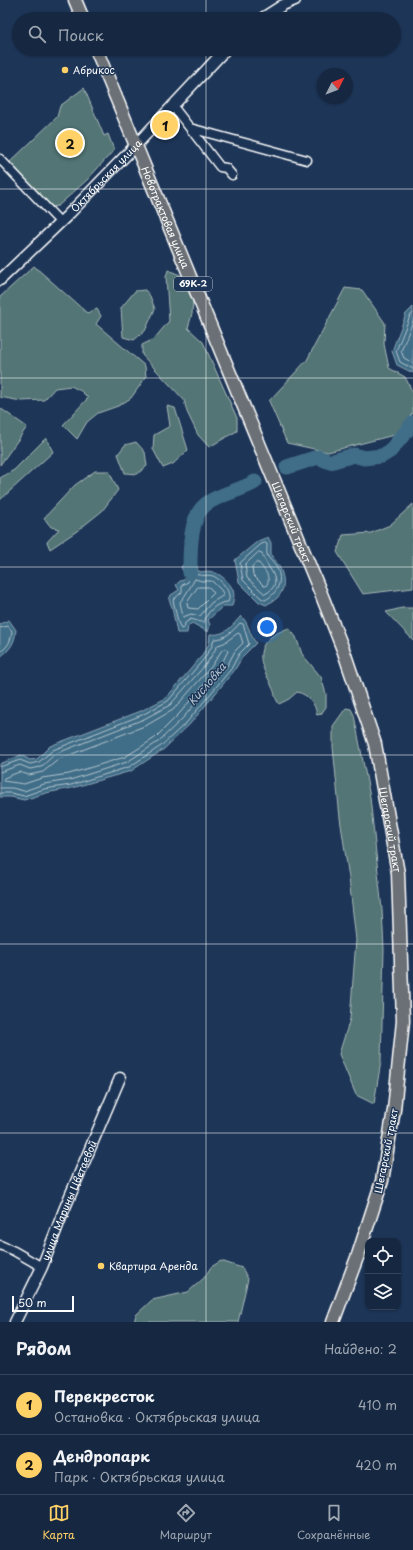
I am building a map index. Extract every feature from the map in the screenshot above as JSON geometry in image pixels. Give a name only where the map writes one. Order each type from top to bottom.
[{"type":"main road","points":[[75,0],[80,12]]},
{"type":"main road","name":"69К-2","points":[[99,56],[136,145]]},
{"type":"main road","name":"Новотрактовая улица","points":[[136,145],[250,423]]},
{"type":"main road","name":"Шегарский тракт","points":[[250,423],[338,638],[375,744],[398,873],[403,1021],[394,1110],[382,1181],[358,1255],[333,1322]]},
{"type":"street","points":[[272,12],[295,0]]},
{"type":"street","name":"Октябрьская улица","points":[[0,280],[136,145],[219,56]]},
{"type":"street","points":[[172,105],[220,167],[226,168],[232,175]]},
{"type":"street","points":[[190,128],[307,160]]},
{"type":"street","points":[[0,159],[60,222]]},
{"type":"street","name":"улица Марины Цветаевой","points":[[15,1322],[42,1267],[64,1210],[120,1078]]},
{"type":"street","points":[[0,1245],[42,1267]]},
{"type":"green space","points":[[84,88],[104,136],[108,134],[114,150],[87,180],[58,206],[51,207],[18,174],[10,162],[57,117],[60,106]]},
{"type":"green space","points":[[34,266],[87,313],[97,309],[101,316],[96,324],[145,366],[146,377],[131,398],[118,406],[98,413],[87,422],[77,439],[63,425],[88,398],[81,391],[71,386],[55,388],[44,400],[21,401],[0,397],[0,297]]},
{"type":"green space","points":[[168,270],[180,275],[193,300],[192,314],[188,328],[203,342],[237,418],[237,431],[209,447],[198,435],[187,412],[184,400],[142,355],[142,345],[154,339],[169,321],[166,277]]},
{"type":"green space","points":[[345,288],[362,290],[385,323],[384,344],[389,368],[405,377],[413,393],[413,413],[394,435],[328,452],[287,443],[269,401],[307,360]]},
{"type":"green space","points":[[145,290],[150,296],[155,309],[145,331],[134,340],[123,337],[121,308],[135,291]]},
{"type":"green space","points":[[167,406],[175,408],[188,450],[173,464],[163,468],[153,449],[154,435],[170,426]]},
{"type":"green space","points":[[0,408],[27,427],[0,465]]},
{"type":"green space","points":[[46,438],[53,452],[0,500],[0,478],[14,470]]},
{"type":"green space","points":[[136,442],[145,452],[147,466],[137,474],[125,473],[118,454],[125,445]]},
{"type":"green space","points":[[95,471],[109,471],[118,490],[102,511],[77,531],[50,549],[47,542],[59,529],[51,527],[44,518],[75,485]]},
{"type":"green space","points":[[413,504],[413,588],[363,594],[337,552],[343,535],[371,533],[390,525]]},
{"type":"green space","points":[[402,608],[413,608],[413,640],[386,612]]},
{"type":"green space","points":[[289,628],[296,637],[302,654],[321,677],[326,694],[326,707],[321,714],[317,715],[313,703],[308,697],[297,692],[289,699],[279,704],[261,662],[262,648],[265,643],[275,634]]},
{"type":"green space","points":[[346,708],[351,709],[354,715],[370,797],[382,910],[384,949],[381,1061],[374,1104],[356,1095],[339,1054],[350,1019],[356,940],[340,818],[333,747],[333,726]]},
{"type":"green space","points":[[221,1261],[242,1268],[248,1279],[238,1322],[134,1322],[136,1315],[152,1300],[188,1292],[204,1278],[211,1267]]},
{"type":"water","points":[[413,307],[413,373],[397,365],[392,351],[406,314]]},
{"type":"water","points":[[268,537],[271,543],[271,555],[275,559],[283,576],[283,587],[281,593],[276,599],[266,605],[259,602],[239,582],[235,560],[258,541]]},
{"type":"water","points":[[190,552],[195,557],[198,571],[216,573],[224,578],[233,590],[234,598],[232,606],[223,606],[208,620],[210,625],[208,632],[192,623],[188,626],[187,633],[177,633],[172,607],[169,600],[171,595],[179,590],[176,585],[186,577],[181,567]]},
{"type":"water","points":[[241,616],[246,622],[256,643],[243,656],[234,671],[190,724],[164,749],[131,771],[24,800],[11,797],[0,797],[0,764],[21,755],[30,760],[37,759],[50,746],[141,711],[166,698],[200,658],[209,644],[210,634],[220,634],[224,632]]},
{"type":"water","points":[[9,620],[16,630],[14,639],[7,652],[0,657],[0,624]]},
{"type":"waterway","name":"Кисловка","points":[[287,467],[318,457],[330,462],[354,455],[364,458],[382,456],[390,451],[413,423]]},
{"type":"waterway","name":"Кисловка","points":[[190,573],[193,527],[200,511],[210,501],[255,482]]},
{"type":"place","name":"Абрикос","points":[[65,70]]},
{"type":"place","name":"Перекресток","points":[[165,125]]},
{"type":"place","name":"Дендропарк","points":[[70,143]]},
{"type":"place","name":"Квартира Аренда","points":[[101,1266]]}]
